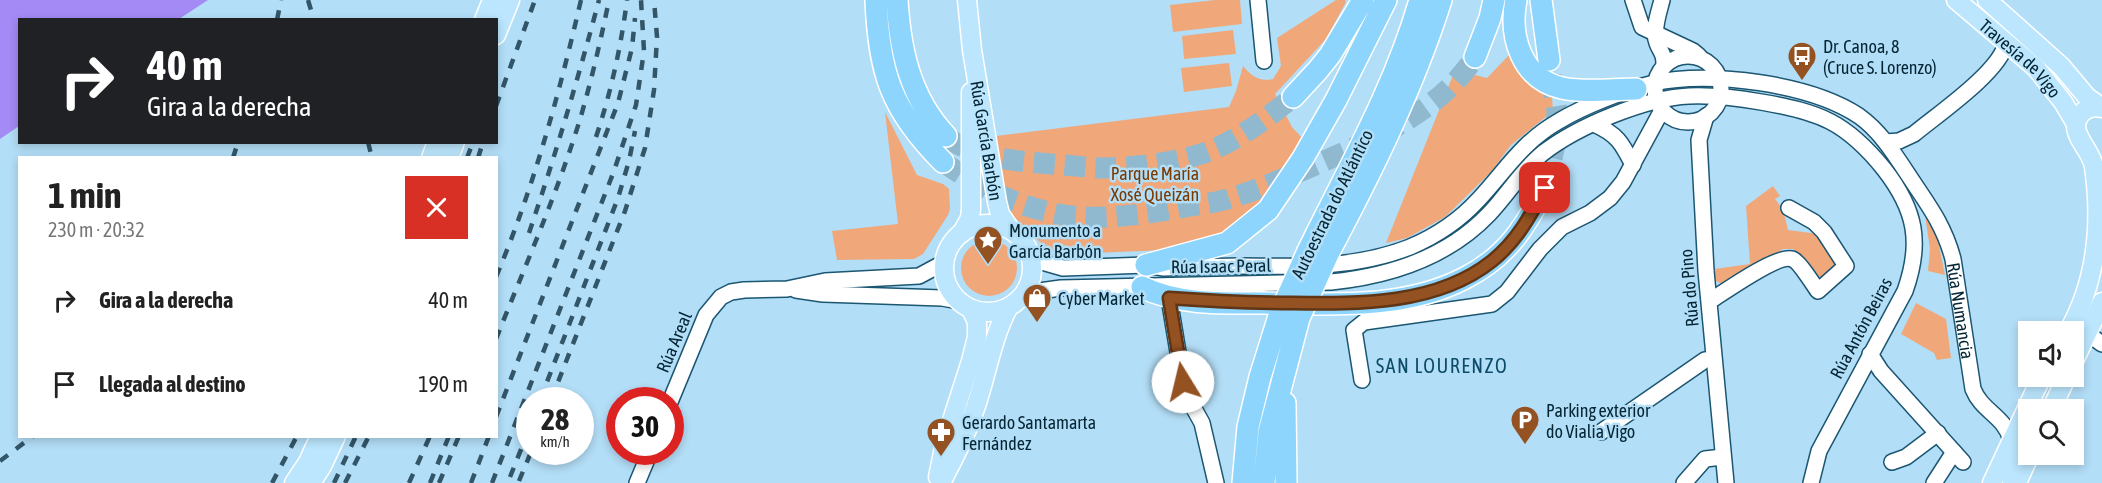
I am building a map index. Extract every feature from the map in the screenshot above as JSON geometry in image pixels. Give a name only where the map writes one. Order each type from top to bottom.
[{"type":"highway","points":[[876,0],[877,34],[883,70],[892,94],[908,121],[943,162]]},
{"type":"highway","points":[[897,0],[905,64],[912,84],[934,124],[946,136]]},
{"type":"highway","points":[[1293,97],[1330,55],[1363,0]]},
{"type":"highway","points":[[1146,264],[1227,243],[1268,210],[1303,158],[1331,110],[1386,0]]},
{"type":"highway","name":"Autoestrada do Atlántico","points":[[1243,483],[1248,428],[1260,377],[1290,316],[1387,91],[1409,37],[1420,0]]},
{"type":"highway","name":"Autoestrada do Atlántico","points":[[1318,252],[1368,180],[1428,41],[1441,0]]},
{"type":"highway","points":[[1475,57],[1490,18],[1494,0]]},
{"type":"highway","points":[[1516,0],[1513,15],[1517,45],[1523,60],[1540,79],[1563,88],[1585,90],[1646,86]]},
{"type":"highway","points":[[1541,0],[1549,60]]},
{"type":"highway","points":[[1142,287],[1156,295],[1169,298],[1225,303],[1384,301],[1431,291],[1465,278],[1492,261],[1527,224],[1545,188]]},
{"type":"highway","name":"Autoestrada do Atlántico","points":[[1264,483],[1269,432],[1286,364],[1290,316]]},
{"type":"highway","points":[[1286,364],[1284,417],[1286,483]]},
{"type":"main road","points":[[485,18],[492,0]]},
{"type":"main road","points":[[498,30],[510,0]]},
{"type":"main road","name":"Rúa García Barbón","points":[[967,0],[972,50],[997,202],[1000,214],[1010,230]]},
{"type":"main road","name":"Travesía de Vigo","points":[[1956,0],[2036,68],[2048,82],[2063,102],[2092,159],[2100,216],[2093,271],[2074,321]]},
{"type":"main road","name":"Travesía de Vigo","points":[[1988,0],[2061,66],[2087,97],[2102,107]]},
{"type":"main road","name":"Rúa García Barbón","points":[[962,233],[970,218],[971,209],[972,50]]},
{"type":"main road","points":[[2102,107],[2095,106],[2080,114],[2079,132],[2093,146],[2102,145]]},
{"type":"main road","points":[[936,483],[945,442],[972,361],[977,337],[977,322],[947,283],[945,261],[954,241],[962,233],[986,224],[998,225],[1010,230],[1023,240],[1030,255],[1033,270],[1025,293],[1008,308],[997,332],[975,409],[959,449],[941,483]]},
{"type":"main road","points":[[2084,350],[2095,338],[2102,302]]},
{"type":"main road","points":[[965,305],[990,312],[1008,308]]},
{"type":"main road","points":[[1992,483],[2037,387]]},
{"type":"main road","points":[[294,483],[308,462],[319,438]]},
{"type":"main road","points":[[311,483],[335,438]]},
{"type":"main road","points":[[2011,440],[2012,483]]},
{"type":"main road","points":[[2017,483],[2025,465]]},
{"type":"street","points":[[1258,0],[1264,61]]},
{"type":"street","points":[[1633,0],[1642,27],[1693,51],[1701,58]]},
{"type":"street","points":[[1662,0],[1655,33],[1657,43],[1664,53],[1664,65]]},
{"type":"street","points":[[1886,142],[1899,141],[1914,134],[1995,67],[2005,51],[2006,44]]},
{"type":"street","points":[[1692,55],[1710,63],[1720,80],[1720,96],[1715,108],[1698,121],[1678,121],[1660,106],[1646,86],[1664,65],[1682,56],[1692,55]]},
{"type":"street","name":"Rúa Isaac Peral","points":[[1030,255],[1042,262],[1063,268],[1146,264],[1164,268],[1318,266],[1371,259],[1432,236],[1459,218],[1479,200],[1528,143],[1557,122],[1586,108],[1646,86],[1689,78],[1720,80]]},
{"type":"street","name":"Rúa Numancia","points":[[1720,80],[1784,87],[1824,99],[1860,117],[1886,142],[1940,222],[1953,259],[1973,389],[1982,406],[2003,422],[2011,440]]},
{"type":"street","name":"Rúa Isaac Peral","points":[[1025,293],[1061,288],[1331,282],[1375,276],[1412,266],[1440,252],[1476,226],[1500,202],[1525,170],[1563,138],[1594,124],[1689,96],[1720,96]]},
{"type":"street","name":"Rúa Antón Beiras","points":[[1720,96],[1794,108],[1819,116],[1850,133],[1860,141],[1899,191],[1914,225],[1915,258],[1905,291],[1869,354],[1819,451],[1811,483]]},
{"type":"street","points":[[1362,380],[1354,330],[1364,322],[1492,304],[1507,292],[1540,249],[1562,227],[1590,213],[1610,198],[1633,165],[1660,106]]},
{"type":"street","name":"Rúa do Pino","points":[[1706,116],[1699,140],[1706,271],[1726,483]]},
{"type":"street","points":[[1594,124],[1614,135],[1633,165]]},
{"type":"street","points":[[1710,301],[1776,260],[1790,258],[1796,261],[1818,291],[1846,266],[1830,240],[1814,222],[1789,208]]},
{"type":"street","name":"Rúa Areal","points":[[676,387],[706,315],[721,297],[731,292],[787,288],[825,280],[919,276],[945,261]]},
{"type":"street","name":"Rúa Areal","points":[[787,288],[823,294],[942,298],[965,305]]},
{"type":"street","points":[[1169,298],[1183,382],[1187,396],[1202,423],[1216,483]]},
{"type":"street","points":[[1869,354],[1881,371],[1959,457],[1934,483]]},
{"type":"street","points":[[1601,432],[1705,360],[1714,358]]},
{"type":"street","points":[[1892,462],[1906,457],[1938,433]]},
{"type":"street","points":[[1684,483],[1705,459],[1723,457]]},
{"type":"street","points":[[637,483],[645,465]]},
{"type":"green space","points":[[1240,0],[1242,24],[1173,32],[1170,5]]},
{"type":"green space","name":"Parque María Xosé Queizán","points":[[1336,0],[1346,2],[1326,39],[1275,94],[1292,127],[1303,139],[1263,200],[1225,231],[1199,242],[1166,250],[1094,253],[1054,251],[1046,248],[1013,216],[1003,195],[996,136],[1229,107],[1243,66],[1256,77],[1263,80],[1273,79],[1281,66],[1277,38]]},
{"type":"green space","points":[[1233,30],[1236,54],[1184,59],[1182,36]]},
{"type":"green space","points":[[1510,54],[1528,78],[1552,97],[1553,111],[1511,145],[1491,172],[1445,217],[1407,238],[1386,243],[1455,70],[1487,78]]},
{"type":"green space","points":[[1229,63],[1232,86],[1184,92],[1181,68]]},
{"type":"green space","points":[[885,112],[917,175],[943,184],[949,189],[950,209],[923,254],[914,259],[837,260],[832,231],[898,224]]},
{"type":"green space","points":[[1773,186],[1780,196],[1775,199],[1783,209],[1788,230],[1819,234],[1839,260],[1823,279],[1818,279],[1793,249],[1783,249],[1726,286],[1716,281],[1714,269],[1750,264],[1746,206]]},
{"type":"green space","points":[[1925,215],[1937,236],[1945,275],[1928,271],[1930,249]]},
{"type":"green space","points":[[984,240],[994,240],[1009,248],[1015,257],[1017,268],[1015,279],[1009,288],[994,296],[984,296],[973,291],[966,284],[961,273],[961,263],[966,252],[973,245]]},
{"type":"green space","points":[[1916,303],[1946,319],[1951,358],[1937,360],[1934,353],[1901,334]]},
{"type":"shaded area","points":[[0,0],[208,0],[181,18],[18,18],[18,127],[0,139]]},
{"type":"tunnel","points":[[943,162],[970,180],[998,194],[1027,206],[1058,214],[1090,217],[1122,216],[1225,200],[1273,183],[1337,155],[1403,122],[1443,94],[1475,57]]},
{"type":"tunnel","points":[[1545,188],[1555,145],[1557,111],[1550,70]]},
{"type":"tunnel","points":[[946,136],[971,150],[1018,161],[1100,168],[1142,165],[1167,162],[1216,148],[1251,129],[1293,97]]},
{"type":"railway","points":[[277,18],[281,0]]},
{"type":"railway","points":[[308,0],[313,18]]},
{"type":"railway","points":[[498,101],[535,0]]},
{"type":"railway","points":[[498,272],[545,140],[581,0]]},
{"type":"railway","points":[[529,233],[566,117],[599,0]]},
{"type":"railway","points":[[498,334],[552,201],[572,144],[589,87],[609,0]]},
{"type":"railway","points":[[596,137],[615,69],[627,0]]},
{"type":"railway","points":[[492,483],[614,171],[636,105],[644,51],[641,0]]},
{"type":"railway","points":[[556,387],[625,211],[645,148],[654,90],[657,37],[654,0]]},
{"type":"railway","points":[[498,412],[618,103],[632,48],[635,18]]},
{"type":"railway","points":[[545,387],[618,198],[635,131]]},
{"type":"railway","points":[[234,156],[237,144]]},
{"type":"railway","points":[[368,144],[372,156]]},
{"type":"railway","points":[[468,156],[472,144]]},
{"type":"railway","points":[[479,156],[482,144]]},
{"type":"railway","points":[[0,461],[30,438]]},
{"type":"railway","points":[[272,483],[296,438]]},
{"type":"railway","points":[[334,483],[355,438]]},
{"type":"railway","points":[[345,483],[368,438]]},
{"type":"railway","points":[[409,483],[429,438]]},
{"type":"railway","points":[[430,483],[448,438]]},
{"type":"railway","points":[[439,483],[458,438]]},
{"type":"railway","points":[[471,483],[488,438]]},
{"type":"railway","points":[[510,477],[516,462]]},
{"type":"railway","points":[[519,481],[526,465]]},
{"type":"place","name":"Dr. Canoa, 8 (Cruce S. Lorenzo)","points":[[1802,82]]},
{"type":"place","name":"Monumento a García Barbón","points":[[988,266]]},
{"type":"place","name":"Cyber Market","points":[[1037,324]]},
{"type":"place","name":"Parking exterior do Vialia Vigo","points":[[1525,446]]},
{"type":"place","name":"Gerardo Santamarta Fernández","points":[[941,458]]},
{"type":"district","name":"SAN LOURENZO","points":[[1442,365]]},
{"type":"route","points":[[1183,382],[1169,298],[1225,303],[1333,303],[1384,301],[1431,291],[1465,278],[1492,261],[1527,224],[1545,188]]}]
